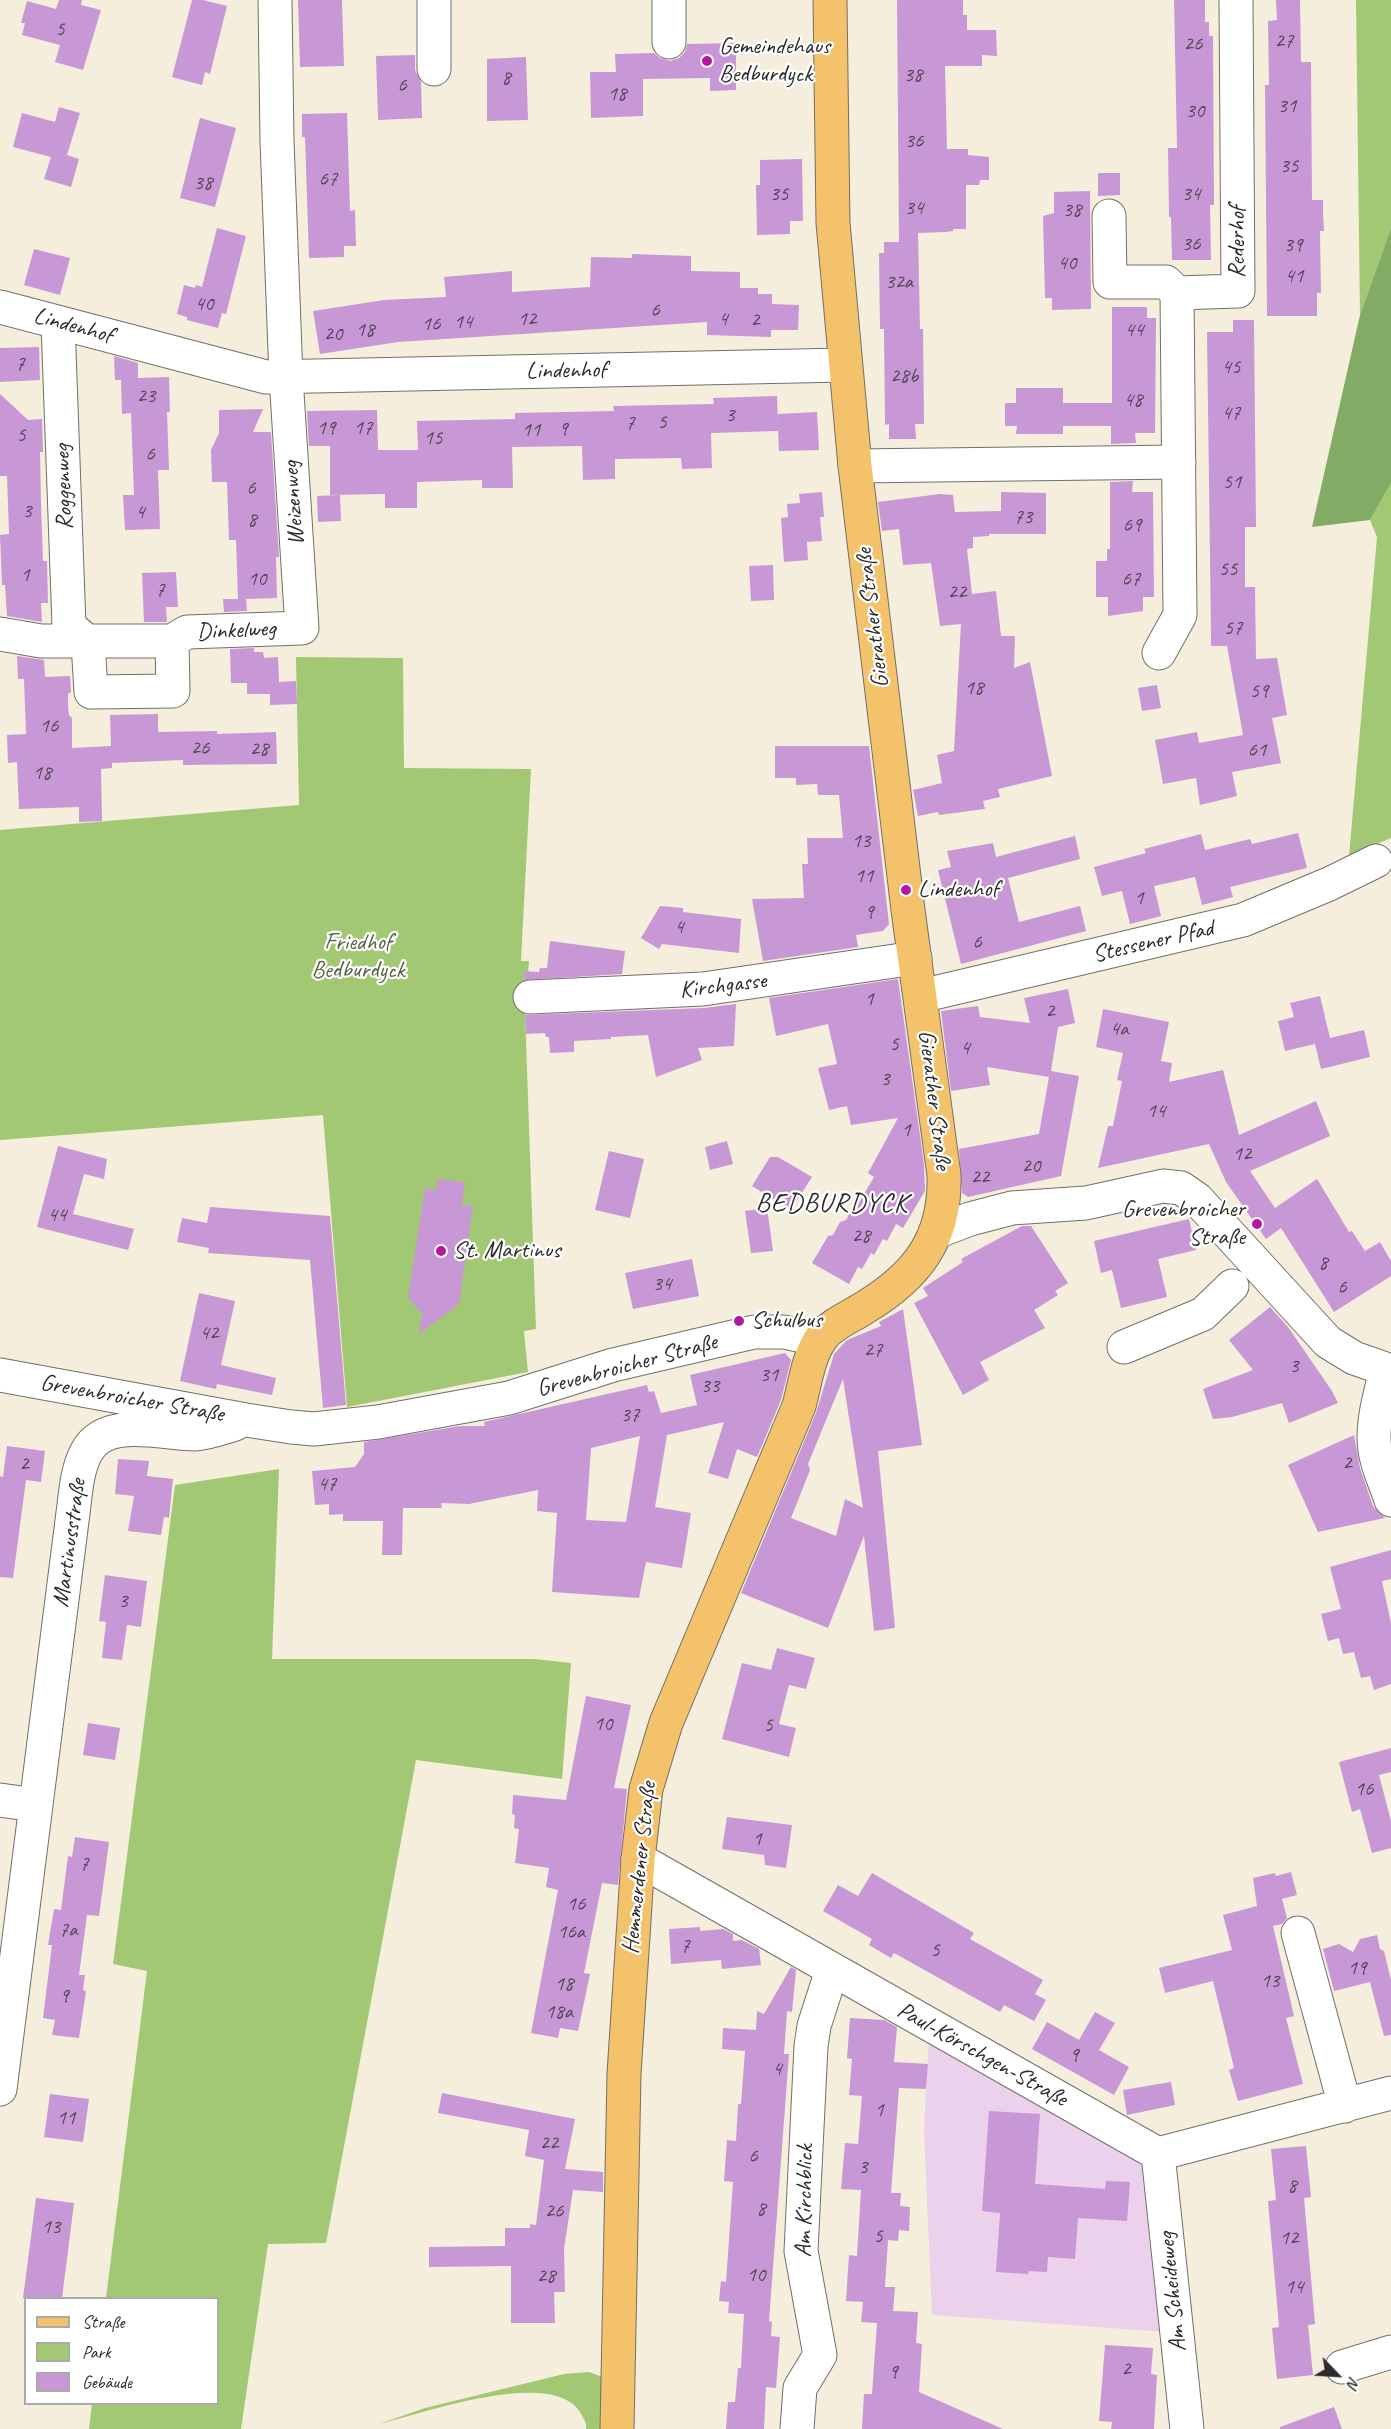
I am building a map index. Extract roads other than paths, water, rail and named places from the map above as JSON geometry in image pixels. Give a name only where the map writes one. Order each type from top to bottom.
[{"type":"main road","name":"Gierather Straße","points":[[830,0],[833,222],[845,365],[855,466],[915,958],[944,1175],[944,1198],[936,1232]]},
{"type":"main road","points":[[820,1340],[832,1327],[875,1301],[911,1271],[925,1254],[936,1232]]},
{"type":"main road","name":"Hemmerdener Straße","points":[[617,2429],[624,2074],[638,1859],[645,1795],[658,1744],[799,1406],[811,1362],[820,1340]]},
{"type":"street","points":[[275,0],[286,378]]},
{"type":"street","points":[[434,0],[434,69]]},
{"type":"street","points":[[669,0],[669,42]]},
{"type":"street","name":"Rederhof","points":[[1178,293],[1238,291],[1236,0]]},
{"type":"street","points":[[1109,216],[1110,282],[1166,282],[1178,293],[1180,615],[1159,653]]},
{"type":"street","name":"Lindenhof","points":[[0,307],[245,373],[286,378],[845,365]]},
{"type":"street","name":"Roggenweg","points":[[58,322],[69,626],[88,642]]},
{"type":"street","name":"Weizenweg","points":[[286,378],[302,628]]},
{"type":"street","points":[[855,466],[1179,462]]},
{"type":"street","name":"Dinkelweg","points":[[0,634],[30,640],[172,641],[187,632],[302,628]]},
{"type":"street","name":"Dinkelweg","points":[[88,642],[91,692],[173,691],[172,641]]},
{"type":"street","name":"Stessener Pfad","points":[[921,996],[1243,920],[1320,888],[1376,861]]},
{"type":"street","name":"Kirchgasse","points":[[530,997],[703,989],[915,958]]},
{"type":"street","points":[[936,1232],[970,1219],[1012,1208],[1086,1203],[1163,1186],[1182,1188],[1205,1207],[1328,1342],[1354,1359],[1389,1371],[1377,1412],[1374,1439],[1378,1462],[1391,1500]]},
{"type":"street","points":[[1124,1347],[1203,1314],[1232,1286]]},
{"type":"street","name":"Grevenbroicher Straße","points":[[0,1375],[303,1429],[358,1425],[524,1394],[602,1368],[754,1332],[784,1332],[820,1340]]},
{"type":"street","name":"Martinusstraße","points":[[0,2089],[3,2035],[36,1804],[74,1504],[80,1470],[88,1448],[97,1439],[113,1431],[198,1434],[246,1420]]},
{"type":"street","points":[[0,1800],[36,1804]]},
{"type":"street","name":"Paul-Körschgen-Straße","points":[[638,1859],[1158,2154]]},
{"type":"street","points":[[1298,1933],[1345,2106]]},
{"type":"street","name":"Am Kirchblick","points":[[797,2429],[800,2388],[820,2355],[801,2252],[810,2046],[819,2007],[832,1970]]},
{"type":"street","points":[[1158,2154],[1391,2093]]},
{"type":"street","name":"Am Scheideweg","points":[[1158,2154],[1187,2429]]},
{"type":"street","points":[[1341,2367],[1391,2352]]},
{"type":"place","name":"Gemeindehaus Bedburdyck","points":[[707,61]]},
{"type":"place","name":"Lindenhof","points":[[906,890]]},
{"type":"place","name":"Grevenbroicher Straße","points":[[1257,1224]]},
{"type":"place","name":"St. Martinus","points":[[441,1251]]},
{"type":"place","name":"Schulbus","points":[[739,1321]]},
{"type":"district","name":"BEDBURDYCK","points":[[832,1204]]},
{"type":"park label","name":"Friedhof Bedburdyck","points":[[358,957]]}]
